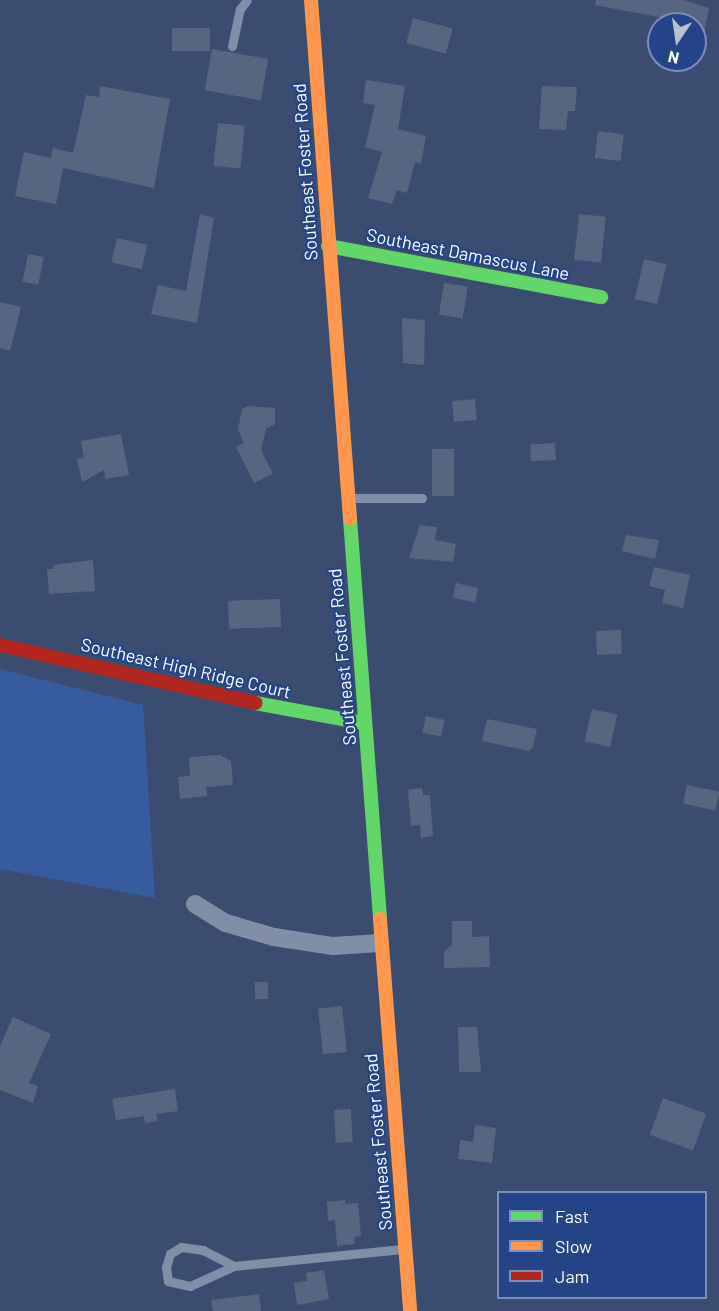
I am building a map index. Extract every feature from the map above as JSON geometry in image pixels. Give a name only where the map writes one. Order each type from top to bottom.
[{"type":"main road","name":"Southeast Foster Road","points":[[311,0],[380,943],[410,1311]]},
{"type":"main road","name":"Southeast Damascus Lane","points":[[328,246],[601,297]]},
{"type":"main road","name":"Southeast High Ridge Court","points":[[0,645],[260,704],[364,723]]},
{"type":"street","points":[[195,904],[226,923],[274,937],[333,946],[380,943]]},
{"type":"lane","points":[[232,46],[240,9],[247,0]]},
{"type":"lane","points":[[347,498],[422,498]]},
{"type":"lane","points":[[234,1266],[202,1250],[181,1247],[171,1254],[166,1267],[168,1281],[190,1286],[234,1266],[405,1249]]},
{"type":"shaded area","points":[[0,669],[143,705],[155,898],[0,869]]},
{"type":"building","points":[[596,0],[684,0],[709,8],[707,18],[707,12],[647,12],[647,15],[595,5]]},
{"type":"building","points":[[413,18],[453,29],[446,54],[406,43]]},
{"type":"building","points":[[172,28],[210,28],[210,51],[172,51]]},
{"type":"building","points":[[212,49],[268,59],[261,100],[205,90]]},
{"type":"building","points":[[366,80],[405,86],[398,129],[426,136],[421,164],[415,162],[407,193],[397,190],[392,204],[368,198],[382,152],[365,147],[375,105],[363,103]]},
{"type":"building","points":[[100,86],[170,99],[154,188],[63,168],[56,204],[15,196],[24,152],[51,158],[53,148],[73,153],[86,95],[99,97]]},
{"type":"building","points":[[542,86],[577,87],[575,111],[568,111],[566,130],[539,129]]},
{"type":"building","points":[[218,123],[245,126],[240,169],[214,166]]},
{"type":"building","points":[[598,131],[624,134],[621,161],[595,158]]},
{"type":"building","points":[[200,214],[214,218],[197,323],[151,314],[158,285],[186,291]]},
{"type":"building","points":[[579,214],[606,217],[601,263],[574,260]]},
{"type":"building","points":[[117,238],[147,245],[142,269],[111,262]]},
{"type":"building","points":[[28,254],[44,257],[38,285],[23,281]]},
{"type":"building","points":[[644,259],[666,264],[657,304],[635,299]]},
{"type":"building","points":[[444,283],[468,287],[463,318],[439,315]]},
{"type":"building","points":[[0,302],[21,307],[10,351],[0,348]]},
{"type":"building","points":[[402,318],[425,320],[424,365],[403,363]]},
{"type":"building","points":[[475,399],[477,420],[454,422],[452,401]]},
{"type":"building","points":[[248,406],[275,408],[275,424],[266,429],[261,450],[273,474],[254,483],[236,447],[244,443],[238,430],[242,409]]},
{"type":"building","points":[[121,434],[129,475],[105,479],[104,470],[82,482],[77,459],[84,458],[81,441]]},
{"type":"building","points":[[555,443],[556,460],[531,461],[530,444]]},
{"type":"building","points":[[432,449],[454,449],[454,496],[432,496]]},
{"type":"building","points":[[420,525],[437,527],[435,540],[456,544],[453,562],[409,558]]},
{"type":"building","points":[[626,535],[659,540],[655,559],[622,551]]},
{"type":"building","points":[[93,560],[95,591],[49,594],[47,569],[54,569],[53,565]]},
{"type":"building","points":[[654,567],[690,575],[683,608],[662,603],[665,590],[649,586]]},
{"type":"building","points":[[456,583],[478,588],[475,603],[453,598]]},
{"type":"building","points":[[280,599],[281,627],[229,629],[228,601]]},
{"type":"building","points":[[621,630],[622,654],[597,655],[596,631]]},
{"type":"building","points":[[592,709],[617,715],[610,747],[585,741]]},
{"type":"building","points":[[426,716],[445,720],[441,737],[422,733]]},
{"type":"building","points":[[487,719],[537,729],[533,747],[529,751],[482,741]]},
{"type":"building","points":[[220,755],[231,761],[233,785],[206,787],[207,796],[180,799],[178,777],[190,776],[189,757]]},
{"type":"building","points":[[687,785],[719,792],[715,810],[683,804]]},
{"type":"building","points":[[422,788],[423,795],[430,795],[433,836],[421,838],[420,825],[411,826],[408,790]]},
{"type":"building","points":[[452,921],[472,921],[472,937],[489,936],[490,967],[444,968],[444,952],[452,945]]},
{"type":"building","points":[[255,982],[268,982],[268,999],[255,999]]},
{"type":"building","points":[[342,1006],[347,1052],[323,1054],[318,1009]]},
{"type":"building","points":[[13,1017],[51,1034],[29,1083],[38,1086],[33,1103],[0,1090],[0,1046]]},
{"type":"building","points":[[458,1027],[477,1027],[481,1072],[459,1072]]},
{"type":"building","points":[[175,1089],[178,1111],[156,1114],[158,1121],[145,1123],[144,1116],[116,1120],[112,1099]]},
{"type":"building","points":[[663,1098],[706,1114],[693,1150],[650,1135]]},
{"type":"building","points":[[351,1109],[353,1142],[336,1143],[334,1110]]},
{"type":"building","points":[[475,1125],[496,1128],[492,1163],[458,1159],[460,1140],[473,1142]]},
{"type":"building","points":[[345,1200],[345,1204],[358,1203],[361,1236],[354,1237],[355,1244],[337,1246],[335,1220],[328,1221],[327,1202]]},
{"type":"building","points":[[324,1270],[329,1299],[297,1305],[294,1283],[307,1281],[306,1273]]},
{"type":"building","points":[[259,1294],[261,1311],[213,1311],[211,1300]]},
{"type":"traffic: fast","points":[[328,246],[601,297]]},
{"type":"traffic: fast","points":[[350,519],[380,919]]},
{"type":"traffic: fast","points":[[255,703],[364,723]]},
{"type":"traffic: slow","points":[[311,0],[350,519]]},
{"type":"traffic: slow","points":[[380,919],[410,1311]]},
{"type":"traffic: jam","points":[[0,645],[255,703]]}]
